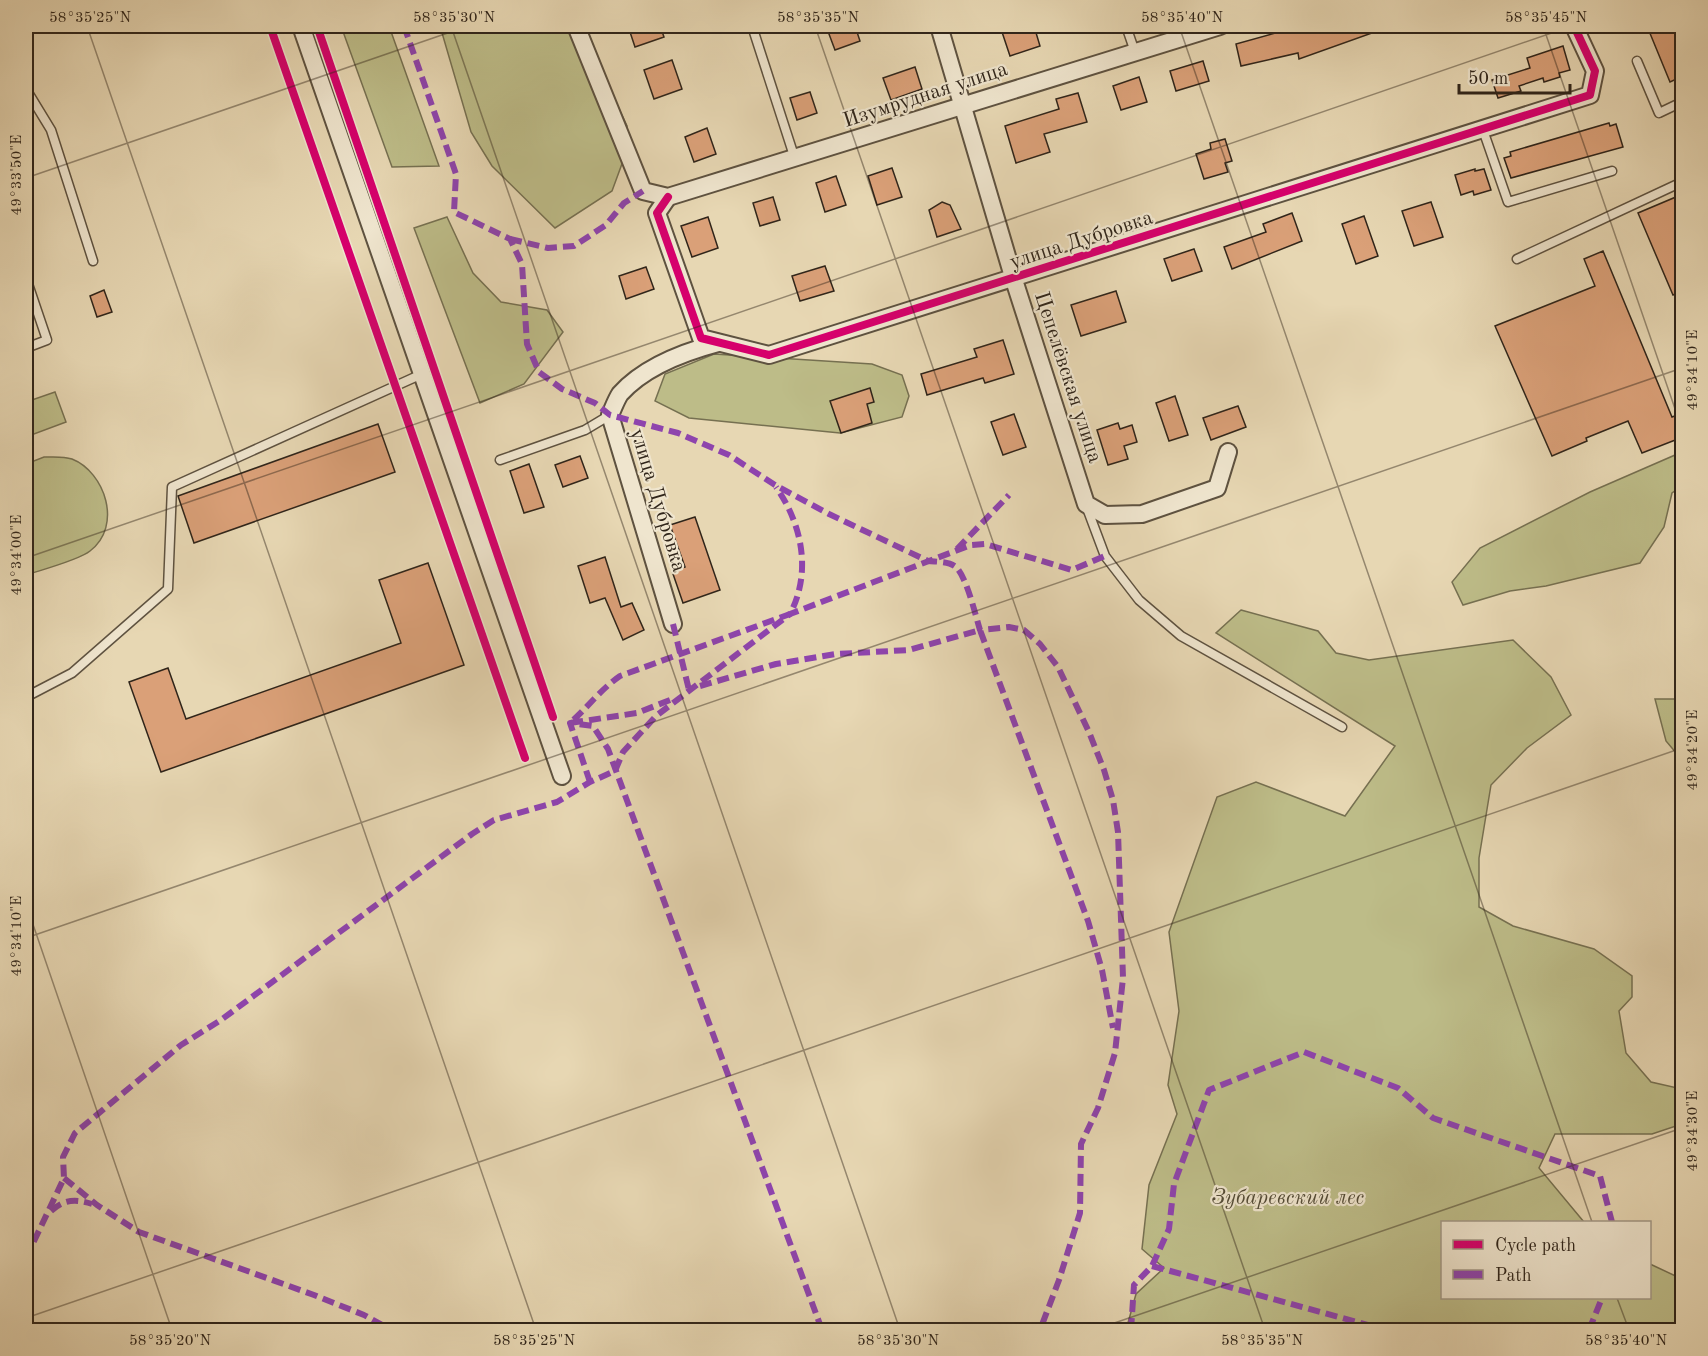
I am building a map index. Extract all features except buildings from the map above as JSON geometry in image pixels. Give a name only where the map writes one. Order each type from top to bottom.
[{"type":"street","points":[[301,26],[562,776]]},
{"type":"street","points":[[576,26],[643,191],[668,197]]},
{"type":"street","name":"Цепелёвская улица","points":[[939,26],[1014,280],[1086,504]]},
{"type":"street","name":"Изумрудная улица","points":[[668,197],[1220,26]]},
{"type":"street","name":"улица Дубровка","points":[[668,197],[657,213],[701,338],[769,355],[1014,280],[1590,95],[1594,71],[1574,26]]},
{"type":"street","name":"улица Дубровка","points":[[673,624],[610,415],[619,395],[646,373],[693,350],[719,342]]},
{"type":"street","points":[[1086,504],[1105,515],[1142,513],[1217,488],[1228,452]]},
{"type":"lane","points":[[752,26],[795,159]]},
{"type":"lane","points":[[1126,26],[1135,52]]},
{"type":"lane","points":[[1638,61],[1659,112],[1683,102]]},
{"type":"lane","points":[[26,89],[51,130],[93,261]]},
{"type":"lane","points":[[1483,130],[1508,202],[1612,171]]},
{"type":"lane","points":[[1517,259],[1683,182]]},
{"type":"lane","points":[[26,278],[47,340],[26,348]]},
{"type":"lane","points":[[26,697],[72,673],[168,589],[172,487],[422,374]]},
{"type":"lane","points":[[500,460],[585,430],[610,415]]},
{"type":"lane","points":[[1086,504],[1105,556],[1139,600],[1172,629],[1342,727]]},
{"type":"green space","points":[[341,26],[389,26],[439,166],[392,167]]},
{"type":"green space","points":[[440,26],[588,26],[589,45],[627,126],[623,161],[612,191],[555,228],[492,166],[471,132]]},
{"type":"green space","points":[[447,217],[473,273],[501,302],[547,310],[563,332],[524,384],[480,403],[414,228]]},
{"type":"green space","points":[[714,354],[872,364],[902,375],[909,396],[902,417],[840,433],[689,418],[655,401],[665,374]]},
{"type":"green space","points":[[55,392],[66,422],[26,437],[26,402]]},
{"type":"green space","points":[[1682,452],[1682,486],[1672,493],[1664,527],[1640,563],[1546,586],[1510,591],[1463,605],[1452,582],[1480,548],[1590,492]]},
{"type":"green space","points":[[44,457],[72,459],[93,475],[106,500],[108,514],[106,528],[100,540],[85,554],[26,575],[26,464]]},
{"type":"green space","name":"Зубаревский лес","points":[[1241,610],[1318,631],[1336,653],[1369,660],[1513,640],[1551,677],[1571,715],[1527,748],[1491,785],[1479,858],[1479,907],[1513,926],[1594,949],[1632,976],[1632,997],[1619,1011],[1626,1053],[1651,1082],[1682,1089],[1682,1124],[1652,1134],[1555,1134],[1539,1168],[1583,1221],[1441,1221],[1441,1299],[1651,1299],[1651,1264],[1682,1279],[1682,1330],[1126,1330],[1136,1294],[1164,1268],[1142,1249],[1149,1185],[1177,1114],[1168,1085],[1179,1011],[1169,932],[1217,797],[1256,782],[1345,816],[1395,746],[1216,633]]},
{"type":"green space","points":[[1655,699],[1682,699],[1682,760],[1666,741]]},
{"type":"marked path","points":[[404,26],[456,174],[454,212],[510,239],[522,264],[527,344],[539,372],[562,389],[595,403],[610,415],[678,433],[729,455],[775,485],[829,514],[928,561],[953,565],[964,579],[980,630],[1009,627],[1024,630],[1040,644],[1058,667],[1089,732],[1113,800],[1118,832],[1123,978],[1115,1053],[1098,1108],[1081,1144],[1080,1213],[1059,1280],[1040,1330]]},
{"type":"marked path","points":[[510,239],[548,248],[574,246],[606,225],[624,203],[643,191]]},
{"type":"marked path","points":[[670,700],[637,713],[570,723],[620,676],[790,614],[801,582],[801,549],[792,517],[776,487]]},
{"type":"marked path","points":[[957,549],[1009,495]]},
{"type":"marked path","points":[[26,1258],[64,1178],[63,1157],[75,1133],[181,1045],[221,1020],[472,834],[494,820],[557,802],[590,782],[615,771],[623,752],[656,716],[790,614],[971,545],[985,544],[1072,570],[1105,556]]},
{"type":"marked path","points":[[673,624],[689,690]]},
{"type":"marked path","points":[[700,686],[776,664],[836,654],[909,650],[980,630],[1088,921],[1102,970],[1113,1028]]},
{"type":"marked path","points":[[590,782],[570,723],[593,726],[608,749],[822,1330]]},
{"type":"marked path","points":[[1131,1330],[1134,1285],[1152,1266],[1169,1229],[1174,1184],[1209,1090],[1304,1052],[1398,1088],[1433,1118],[1600,1176],[1612,1221]]},
{"type":"marked path","points":[[64,1178],[97,1205],[139,1232],[314,1295],[364,1315],[391,1330]]},
{"type":"marked path","points":[[51,1211],[70,1201],[92,1204]]},
{"type":"marked path","points":[[1152,1266],[1380,1330]]},
{"type":"marked path","points":[[1589,1330],[1602,1299]]},
{"type":"cycle path","points":[[270,26],[525,758]]},
{"type":"cycle path","points":[[317,26],[553,717]]},
{"type":"cycle path","points":[[668,197],[657,213],[701,338],[769,355],[1590,95],[1595,71],[1574,26]]}]
